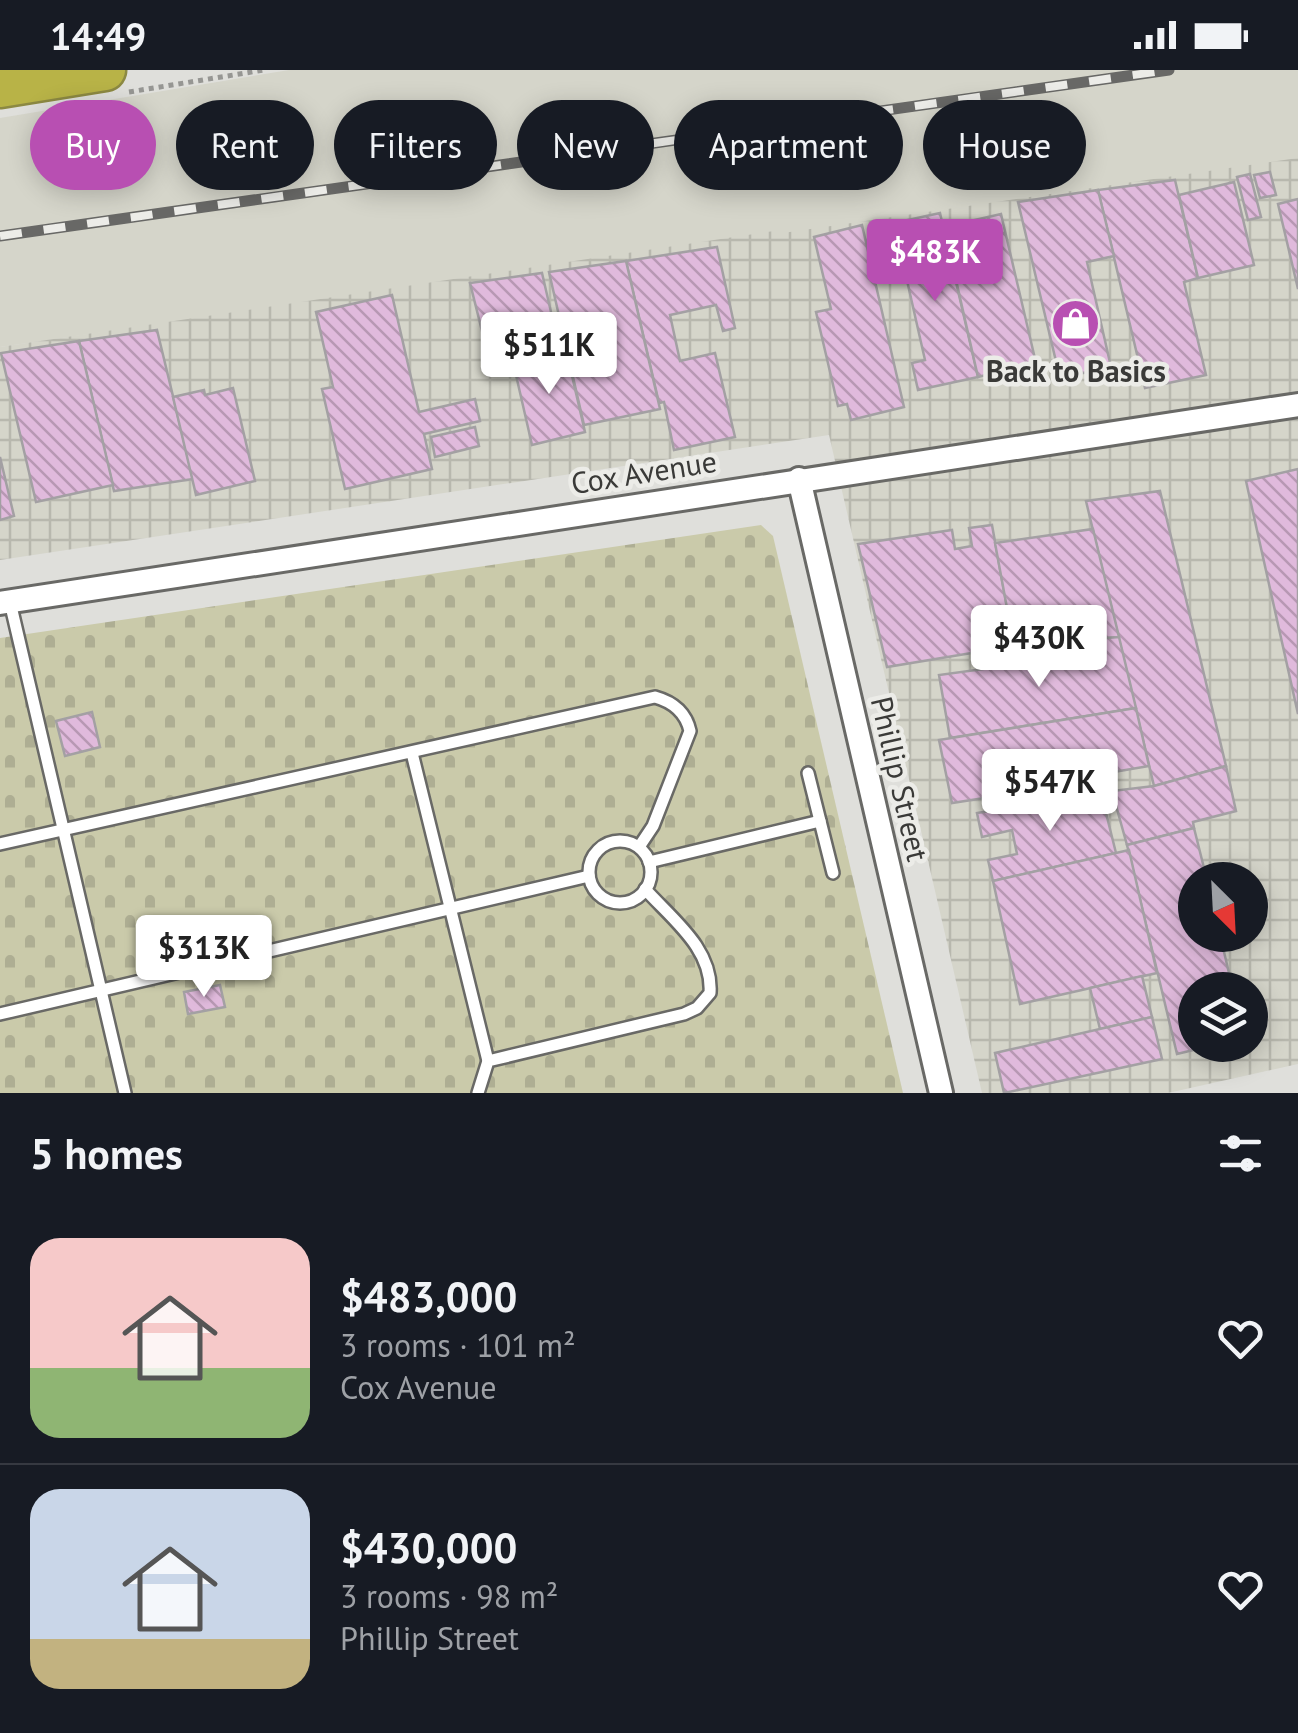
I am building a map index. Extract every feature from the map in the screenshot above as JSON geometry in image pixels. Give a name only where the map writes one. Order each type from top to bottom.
[{"type":"highway","points":[[0,87],[105,70]]},
{"type":"street","name":"Cox Avenue","points":[[5,602],[1298,406]]},
{"type":"street","name":"Phillip Street","points":[[799,479],[941,1093]]},
{"type":"lane","points":[[5,602],[125,1093]]},
{"type":"lane","points":[[0,844],[642,698],[665,700],[687,718],[690,731],[653,826],[639,848]]},
{"type":"lane","points":[[412,752],[488,1061],[478,1093]]},
{"type":"lane","points":[[808,774],[833,873]]},
{"type":"lane","points":[[649,862],[820,822]]},
{"type":"lane","points":[[619,841],[639,848],[649,862],[645,889],[628,902],[618,903],[598,894],[589,876],[589,865],[600,848],[619,841]]},
{"type":"lane","points":[[0,1014],[589,876]]},
{"type":"lane","points":[[488,1061],[697,1008],[710,993],[709,964],[645,889]]},
{"type":"shaded area","points":[[289,70],[1298,70],[1298,159],[1086,190],[1086,100],[923,100],[923,190],[1084,190],[0,347],[0,118],[30,113],[30,190],[156,190],[156,100],[108,100]]},
{"type":"shaded area","points":[[1298,158],[1298,1064],[1168,1093],[982,1093],[829,435],[0,560],[0,347],[781,230],[783,233]]},
{"type":"green space","points":[[761,525],[773,536],[903,1093],[0,1093],[0,638]]},
{"type":"building","points":[[1270,172],[1276,195],[1260,198],[1254,175]]},
{"type":"building","points":[[1250,174],[1261,217],[1248,220],[1237,177]]},
{"type":"building","points":[[1175,180],[1198,278],[1184,282],[1206,375],[1145,388],[1098,190]]},
{"type":"building","points":[[1234,182],[1254,265],[1198,278],[1179,195]]},
{"type":"building","points":[[1098,190],[1114,256],[1087,262],[1111,367],[1060,378],[1018,202]]},
{"type":"building","points":[[1298,199],[1298,289],[1278,204]]},
{"type":"building","points":[[940,213],[978,377],[918,390],[912,363],[925,360],[894,223]]},
{"type":"building","points":[[1001,214],[1036,363],[978,377],[944,227]]},
{"type":"building","points":[[862,225],[904,407],[851,420],[847,404],[838,406],[816,312],[831,309],[814,237]]},
{"type":"building","points":[[717,247],[735,328],[723,331],[716,305],[670,315],[680,361],[715,353],[735,437],[674,450],[626,261]]},
{"type":"building","points":[[626,261],[660,409],[584,425],[549,272]]},
{"type":"building","points":[[542,273],[560,351],[491,367],[470,283]]},
{"type":"building","points":[[392,295],[419,412],[475,399],[480,421],[424,434],[432,469],[345,489],[322,389],[333,387],[316,312]]},
{"type":"building","points":[[157,330],[193,479],[114,491],[79,341]]},
{"type":"building","points":[[79,341],[113,485],[36,502],[1,353]]},
{"type":"building","points":[[566,350],[585,432],[532,445],[513,362]]},
{"type":"building","points":[[233,388],[255,481],[196,495],[173,397]]},
{"type":"building","points":[[475,427],[479,446],[435,457],[431,437]]},
{"type":"building","points":[[0,457],[14,516],[0,520]]},
{"type":"building","points":[[1298,469],[1298,714],[1246,481]]},
{"type":"building","points":[[1160,491],[1226,766],[1154,786],[1086,501]]},
{"type":"building","points":[[992,525],[1014,646],[887,667],[858,544],[952,530],[955,549],[972,546],[969,528]]},
{"type":"building","points":[[1093,529],[1119,637],[1014,646],[995,543]]},
{"type":"building","points":[[1119,637],[1136,708],[950,738],[939,675],[1072,657],[1070,641]]},
{"type":"building","points":[[1136,708],[1149,766],[1061,781],[1062,786],[952,803],[939,740]]},
{"type":"building","points":[[92,712],[100,747],[65,756],[56,721]]},
{"type":"building","points":[[1226,766],[1236,811],[1193,822],[1194,828],[1127,845],[1112,791],[1154,786]]},
{"type":"building","points":[[1101,793],[1116,853],[993,881],[988,860],[1017,854],[1012,830],[982,837],[977,813]]},
{"type":"building","points":[[1194,828],[1202,862],[1178,862],[1178,952],[1224,952],[1229,972],[1178,972],[1177,1054],[1127,845]]},
{"type":"building","points":[[1129,850],[1157,973],[1020,1004],[993,881]]},
{"type":"building","points":[[1142,976],[1152,1017],[1100,1029],[1090,988]]},
{"type":"building","points":[[220,985],[225,1007],[188,1014],[184,992]]},
{"type":"building","points":[[1152,1017],[1162,1059],[1004,1093],[995,1053]]},
{"type":"railway","points":[[0,236],[1169,70]]},
{"type":"place","name":"Back to Basics","points":[[1076,323]]}]
